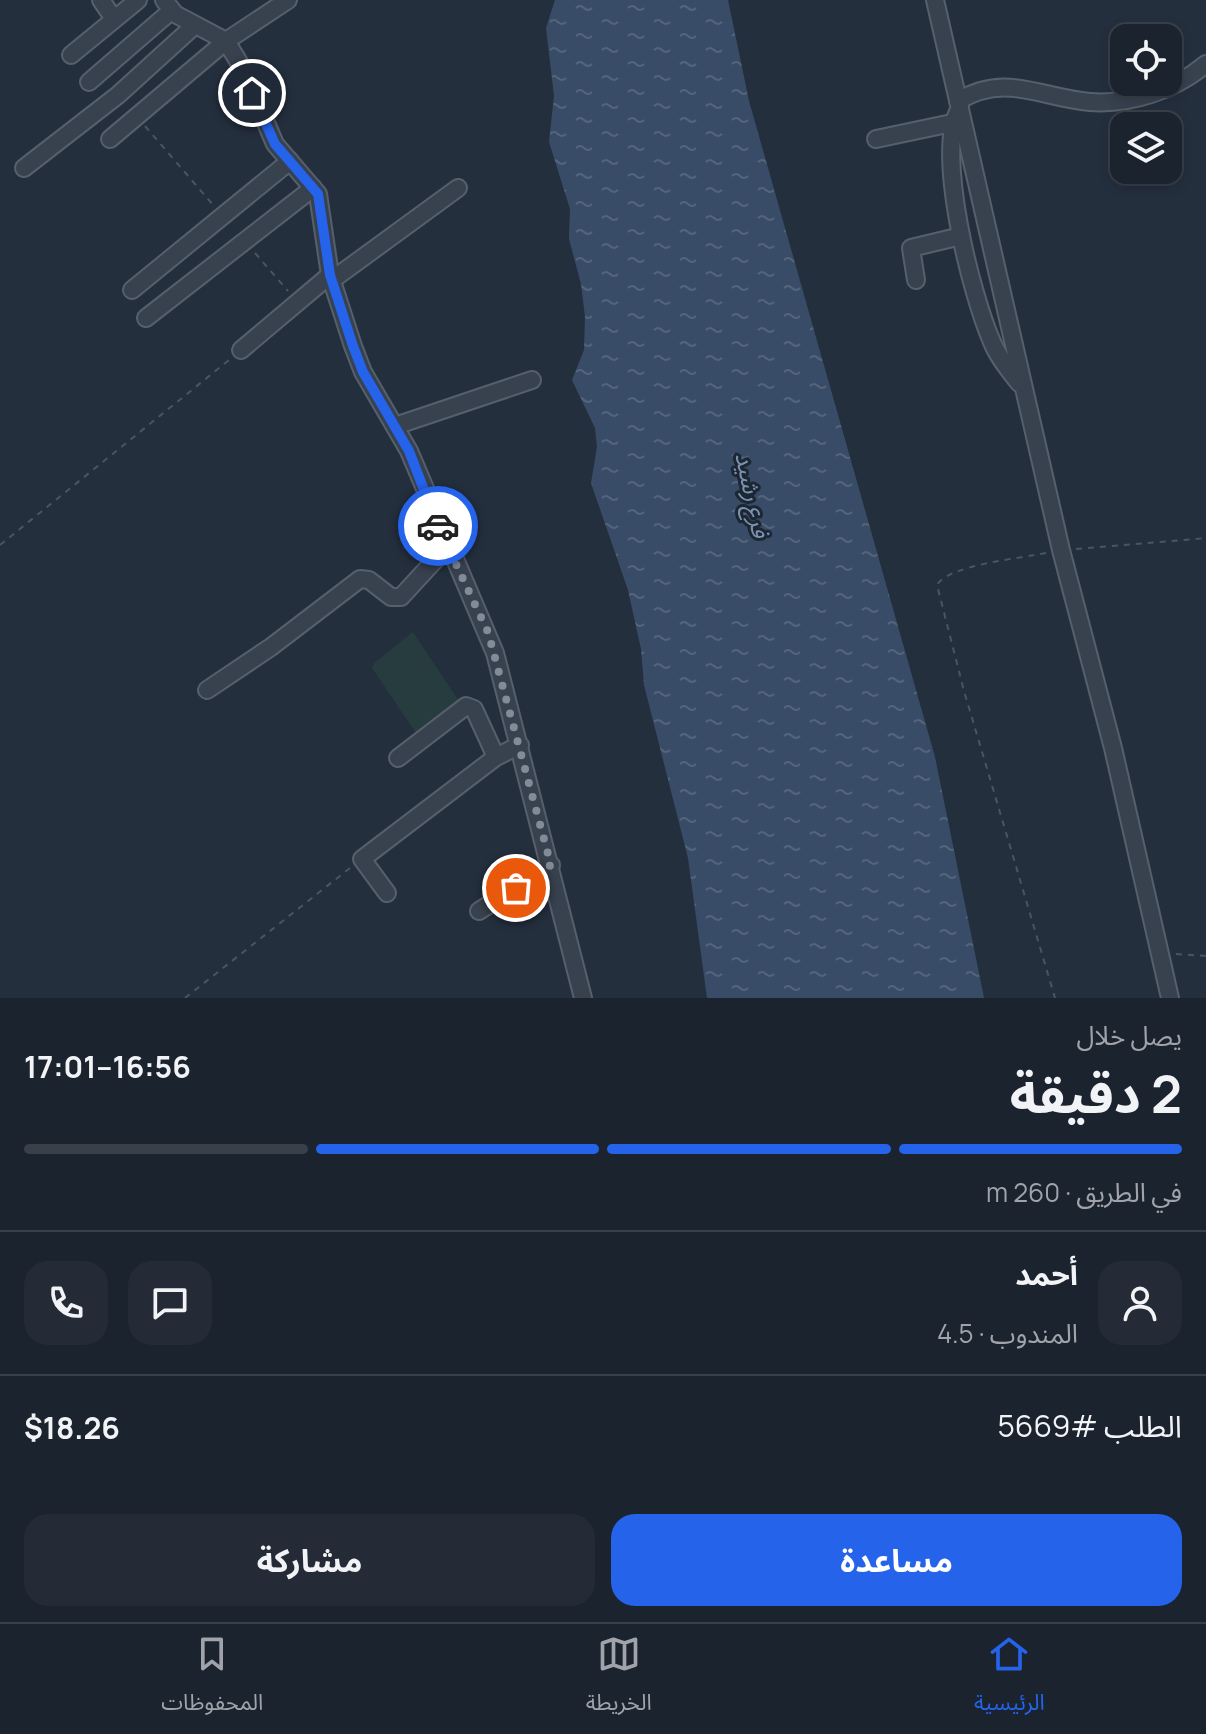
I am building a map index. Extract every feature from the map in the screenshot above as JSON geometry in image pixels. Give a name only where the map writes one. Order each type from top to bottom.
[{"type":"street","points":[[101,0],[114,19]]},
{"type":"street","points":[[71,55],[138,0]]},
{"type":"street","points":[[110,139],[226,41],[288,0]]},
{"type":"street","points":[[935,0],[957,111],[1061,550],[1113,748],[1170,998]]},
{"type":"street","points":[[89,82],[168,5],[195,25],[226,41],[243,69],[269,134],[313,188],[320,203],[331,278],[363,372],[395,426],[488,632],[520,745],[583,998]]},
{"type":"street","points":[[24,168],[118,95],[195,25]]},
{"type":"street","points":[[876,139],[957,111],[976,90],[995,85],[1101,102],[1166,90],[1206,64]]},
{"type":"street","points":[[957,111],[951,166],[961,236],[991,341],[1023,389]]},
{"type":"street","points":[[132,290],[290,161]]},
{"type":"street","points":[[146,318],[313,188]]},
{"type":"street","points":[[241,350],[331,278],[458,188]]},
{"type":"street","points":[[916,280],[911,248],[961,236]]},
{"type":"street","points":[[395,426],[532,380]]},
{"type":"street","points":[[207,690],[271,647],[360,579],[369,580],[391,597],[401,597],[447,547]]},
{"type":"street","points":[[398,758],[466,706],[474,709],[496,757]]},
{"type":"street","points":[[387,893],[362,859],[496,757],[520,745]]},
{"type":"street","points":[[479,911],[551,865]]},
{"type":"path","points":[[138,117],[223,216]]},
{"type":"path","points":[[244,240],[298,303]]},
{"type":"path","points":[[0,545],[241,350]]},
{"type":"path","points":[[1055,998],[964,691],[937,585],[944,576],[960,570],[1061,550],[1206,538]]},
{"type":"path","points":[[185,998],[362,859]]},
{"type":"path","points":[[1159,953],[1206,956]]},
{"type":"green space","points":[[413,632],[463,707],[420,739],[372,668],[374,663]]},
{"type":"water","name":"فرع رشيد","points":[[555,0],[728,0],[749,101],[935,757],[984,998],[707,998],[688,858],[644,685],[641,649],[628,590],[591,483],[597,447],[595,428],[572,380],[584,350],[585,317],[581,284],[569,239],[570,209],[549,142],[554,96],[546,28]]},
{"type":"way so far","points":[[438,526],[482,616],[495,653],[551,865],[516,888]]},
{"type":"route","points":[[252,93],[275,144],[318,194],[330,275],[353,346],[363,372],[409,451],[438,526]]}]
